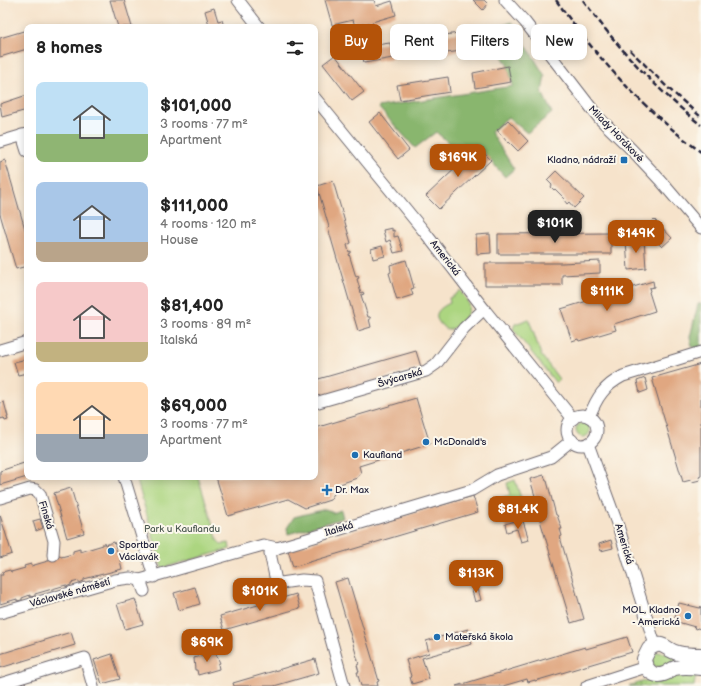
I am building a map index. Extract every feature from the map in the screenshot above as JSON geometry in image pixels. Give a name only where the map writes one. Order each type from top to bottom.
[{"type":"main road","points":[[701,655],[677,653],[664,645],[655,646],[646,654],[644,662],[652,673],[660,675],[665,674],[675,668],[701,668]]},
{"type":"street","points":[[238,0],[257,24]]},
{"type":"street","name":"Milady Horákové","points":[[505,0],[525,22],[598,118],[632,150],[701,228]]},
{"type":"street","name":"Americká","points":[[318,102],[427,235],[484,309],[573,419]]},
{"type":"street","points":[[0,142],[24,134]]},
{"type":"street","name":"Švýcarská","points":[[318,402],[426,371],[436,364],[464,328],[484,309]]},
{"type":"street","points":[[0,350],[24,343]]},
{"type":"street","points":[[589,417],[600,394],[612,382],[623,376],[701,352]]},
{"type":"street","points":[[581,416],[589,417],[595,423],[597,431],[594,439],[588,444],[578,444],[572,440],[568,431],[570,423],[573,419],[581,416]]},
{"type":"street","name":"Italská","points":[[273,550],[472,490],[497,475],[551,457],[572,440]]},
{"type":"street","name":"Americká","points":[[588,444],[618,526],[655,646]]},
{"type":"street","points":[[125,480],[154,577]]},
{"type":"street","name":"Finská","points":[[0,498],[30,489],[36,490],[40,494],[54,541],[53,555]]},
{"type":"street","name":"Václavské náměstí","points":[[0,613],[115,580],[130,578],[140,580],[154,577],[263,545],[273,550]]},
{"type":"street","points":[[273,550],[276,581],[280,583],[302,580],[314,581],[344,686]]},
{"type":"street","points":[[140,580],[144,591]]},
{"type":"street","points":[[0,684],[85,658],[93,686]]},
{"type":"street","points":[[587,686],[646,666]]},
{"type":"green space","points":[[523,40],[531,53],[531,60],[535,60],[545,76],[542,92],[552,113],[527,133],[508,117],[491,132],[514,169],[505,177],[476,144],[464,156],[436,132],[415,148],[378,107],[513,86],[507,64],[504,60],[523,60]]},
{"type":"green space","points":[[460,290],[467,300],[469,308],[468,312],[463,321],[455,327],[447,330],[442,326],[437,318],[438,311],[450,303],[449,298]]},
{"type":"green space","points":[[698,304],[701,304],[701,347],[695,348],[692,346],[690,337]]},
{"type":"green space","points":[[529,319],[541,355],[559,379],[556,383],[513,329],[515,324]]},
{"type":"green space","points":[[580,423],[586,423],[590,427],[590,433],[586,437],[580,437],[576,433],[576,427]]},
{"type":"green space","name":"Park u Kauflandu","points":[[137,480],[199,480],[218,541],[221,544],[229,543],[230,549],[162,568]]},
{"type":"green space","points":[[515,480],[524,507],[502,512],[499,509],[496,500],[510,495],[507,483]]},
{"type":"green space","points":[[326,509],[333,513],[341,510],[343,518],[288,534],[287,528],[294,517]]},
{"type":"green space","points":[[658,652],[693,659],[659,668],[654,666],[651,659],[655,653]]},
{"type":"green space","points":[[678,673],[696,674],[694,686],[629,686],[649,680]]},
{"type":"building","points":[[110,0],[124,0],[131,24],[117,24]]},
{"type":"building","points":[[325,0],[374,0],[376,6],[392,1],[396,15],[372,22],[372,24],[354,24],[353,20],[332,24]]},
{"type":"building","points":[[473,0],[484,0],[488,4],[483,10]]},
{"type":"building","points":[[214,8],[218,21],[222,20],[223,24],[209,24],[205,11]]},
{"type":"building","points":[[24,31],[24,50],[0,57],[0,38]]},
{"type":"building","points":[[456,33],[456,52],[448,53],[448,35]]},
{"type":"building","points":[[390,43],[390,59],[382,60],[382,44]]},
{"type":"building","points":[[330,59],[330,60],[339,60],[364,92],[352,101],[323,64]]},
{"type":"building","points":[[363,60],[381,60],[364,63]]},
{"type":"building","points":[[508,66],[511,82],[475,88],[473,73]]},
{"type":"building","points":[[448,77],[450,92],[400,100],[397,85]]},
{"type":"building","points":[[24,96],[24,111],[2,117],[0,104]]},
{"type":"building","points":[[380,113],[409,150],[398,159],[369,122]]},
{"type":"building","points":[[508,120],[528,141],[518,151],[509,142],[508,143],[497,130]]},
{"type":"building","points":[[478,147],[491,160],[439,209],[426,196]]},
{"type":"building","points":[[5,160],[24,226],[24,267],[16,269],[0,214],[0,162]]},
{"type":"building","points":[[556,171],[584,198],[574,208],[569,202],[567,204],[564,200],[565,199],[551,187],[552,185],[547,180]]},
{"type":"building","points":[[333,181],[351,243],[347,245],[349,252],[351,251],[349,254],[356,277],[358,276],[359,278],[357,279],[361,293],[363,292],[364,294],[361,295],[368,317],[371,319],[369,319],[371,327],[358,331],[328,228],[329,227],[318,186]]},
{"type":"building","points":[[654,219],[672,238],[662,247],[654,239],[652,241],[649,238],[651,236],[644,229]]},
{"type":"building","points":[[392,228],[392,231],[394,230],[394,237],[398,236],[403,251],[394,253],[390,240],[386,242],[383,230]]},
{"type":"building","points":[[611,233],[611,254],[498,254],[498,234]]},
{"type":"building","points":[[490,234],[491,253],[477,254],[476,235]]},
{"type":"building","points":[[644,239],[646,268],[628,270],[626,240]]},
{"type":"building","points":[[382,246],[385,256],[373,259],[371,249]]},
{"type":"building","points":[[406,260],[414,288],[411,289],[413,295],[397,300],[389,273],[391,272],[390,265]]},
{"type":"building","points":[[600,261],[600,273],[562,275],[562,285],[485,285],[485,263],[562,263]]},
{"type":"building","points":[[653,281],[654,287],[649,288],[649,292],[655,311],[614,324],[616,330],[579,341],[578,339],[572,341],[561,309]]},
{"type":"building","points":[[416,351],[421,367],[318,398],[318,379]]},
{"type":"building","points":[[24,360],[24,374],[18,375],[14,362]]},
{"type":"building","points":[[701,364],[701,476],[699,477],[700,480],[683,482],[652,378]]},
{"type":"building","points":[[645,378],[648,390],[640,393],[637,381]]},
{"type":"building","name":"Kaufland","points":[[416,398],[430,444],[359,466],[361,473],[357,478],[340,484],[330,500],[305,508],[288,499],[228,516],[217,480],[318,480],[318,427]]},
{"type":"building","points":[[4,402],[8,417],[8,420],[5,421],[4,418],[0,419],[0,403]]},
{"type":"building","points":[[24,463],[24,478],[0,485],[0,471]]},
{"type":"building","points":[[544,475],[556,515],[562,529],[560,529],[562,536],[560,537],[584,619],[571,623],[540,520],[542,520],[530,479]]},
{"type":"building","points":[[71,488],[84,533],[67,538],[54,493]]},
{"type":"building","points":[[473,496],[478,512],[293,567],[288,550]]},
{"type":"building","points":[[0,515],[12,554],[0,558]]},
{"type":"building","points":[[40,519],[43,528],[36,531],[33,521]]},
{"type":"building","points":[[519,520],[520,522],[523,521],[529,540],[521,542],[517,529],[507,532],[505,524]]},
{"type":"building","points":[[611,540],[613,548],[601,551],[599,544]]},
{"type":"building","points":[[104,542],[105,545],[114,542],[118,554],[121,553],[123,559],[120,560],[122,569],[84,579],[84,581],[79,583],[79,581],[71,583],[71,585],[66,587],[66,585],[35,594],[35,596],[30,597],[30,595],[22,598],[22,600],[17,601],[17,599],[0,604],[0,575],[3,575],[2,572],[10,570],[11,572],[25,568],[24,566],[31,564],[31,566],[48,561],[48,559],[60,555],[61,557],[73,554],[73,551],[80,549],[80,552],[103,545]]},
{"type":"building","points":[[348,578],[379,681],[377,682],[378,686],[361,686],[357,672],[359,672],[357,665],[359,664],[335,582]]},
{"type":"building","points":[[477,585],[481,600],[475,602],[471,587]]},
{"type":"building","points":[[195,587],[200,604],[179,610],[174,593]]},
{"type":"building","points":[[296,594],[300,608],[224,630],[220,616]]},
{"type":"building","points":[[135,599],[143,624],[125,629],[117,604]]},
{"type":"building","points":[[679,603],[700,608],[701,606],[701,629],[696,629],[694,628],[695,627],[674,621]]},
{"type":"building","points":[[468,629],[472,644],[422,658],[429,679],[412,684],[406,660],[429,653],[426,641]]},
{"type":"building","points":[[71,632],[75,645],[0,668],[0,654]]},
{"type":"building","points":[[627,637],[632,652],[535,681],[528,682],[527,679],[503,686],[456,686],[585,647],[586,649]]},
{"type":"building","points":[[215,652],[220,663],[218,664],[219,669],[198,675],[197,670],[195,670],[194,658]]},
{"type":"building","points":[[112,654],[120,679],[102,684],[94,660]]},
{"type":"building","points":[[315,659],[319,673],[274,686],[234,686],[233,683]]},
{"type":"railway","points":[[556,0],[588,42],[622,82],[660,119],[701,152]]},
{"type":"railway","points":[[583,0],[609,34],[638,67],[668,97],[701,125]]},
{"type":"railway","points":[[630,50],[668,88],[701,117]]},
{"type":"place","name":"Kladno, nádraží","points":[[624,160]]},
{"type":"place","name":"McDonald's","points":[[426,442]]},
{"type":"place","name":"Kaufland","points":[[355,455]]},
{"type":"place","name":"Dr. Max","points":[[327,490]]},
{"type":"place","name":"Sportbar Václavák","points":[[111,551]]},
{"type":"place","name":"MOL, Kladno - Americká","points":[[688,616]]},
{"type":"place","name":"Mateřská škola","points":[[437,637]]}]
